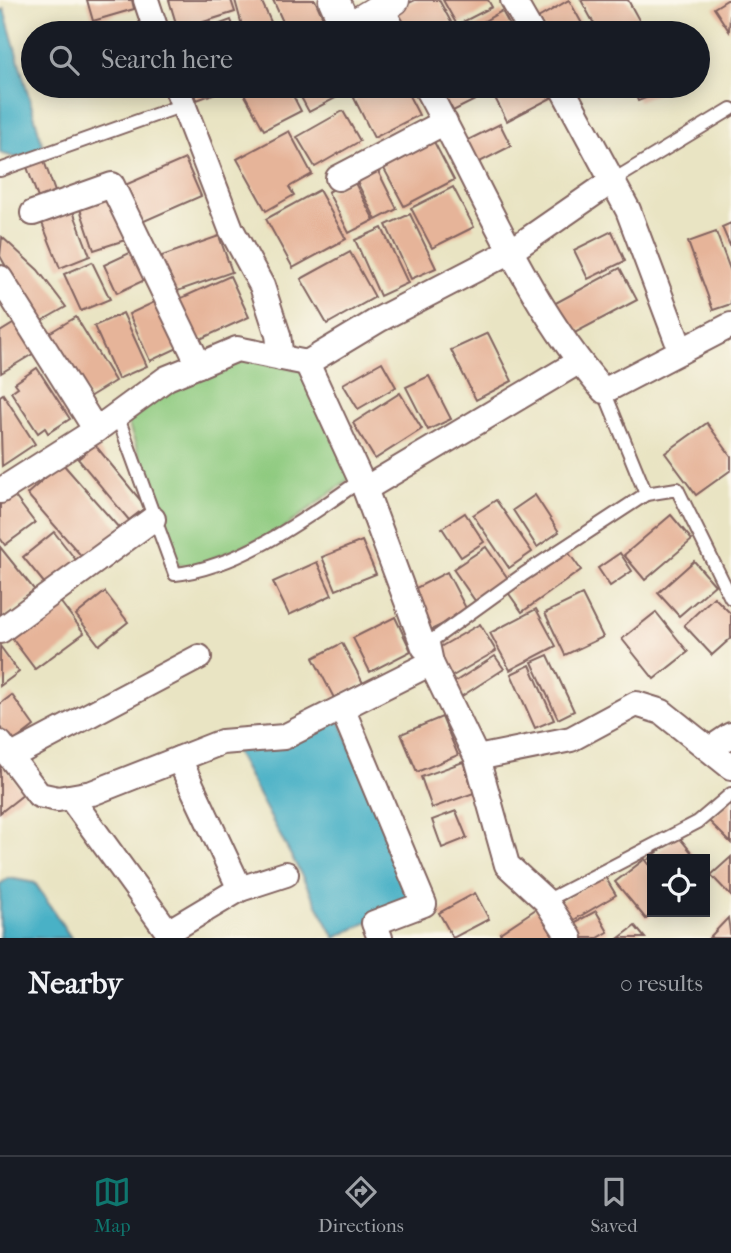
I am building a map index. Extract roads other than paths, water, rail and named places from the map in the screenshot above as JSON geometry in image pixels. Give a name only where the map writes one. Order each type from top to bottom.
[{"type":"street","points":[[146,0],[153,21]]},
{"type":"street","points":[[334,0],[340,21]]},
{"type":"street","points":[[513,0],[525,21]]},
{"type":"street","points":[[359,21],[387,4],[392,21]]},
{"type":"street","points":[[180,98],[231,229],[262,286],[278,335],[281,358]]},
{"type":"street","points":[[432,98],[511,251],[578,362],[604,391],[731,325]]},
{"type":"street","points":[[567,98],[628,210],[681,351]]},
{"type":"street","points":[[338,178],[446,122]]},
{"type":"street","points":[[2,485],[96,430],[167,378],[237,349],[307,363],[380,319],[511,251],[612,181]]},
{"type":"street","points":[[33,213],[112,185],[198,365]]},
{"type":"street","points":[[0,278],[96,430]]},
{"type":"street","points":[[363,485],[578,362]]},
{"type":"street","points":[[307,363],[363,485],[424,646],[477,758],[507,865],[546,901],[570,938]]},
{"type":"street","points":[[0,631],[153,519]]},
{"type":"street","points":[[199,657],[5,750],[39,795],[70,797],[92,793],[222,742],[284,737],[342,708],[429,653]]},
{"type":"street","points":[[477,758],[570,738],[636,704],[662,712],[731,767]]},
{"type":"street","points":[[342,708],[424,904],[374,923],[380,938]]},
{"type":"street","points":[[710,749],[731,736]]},
{"type":"street","points":[[179,759],[240,889]]},
{"type":"street","points":[[70,797],[168,932],[240,889],[286,874]]},
{"type":"lane","points":[[0,170],[172,98]]},
{"type":"lane","points":[[612,181],[731,109]]},
{"type":"lane","points":[[604,391],[646,494]]},
{"type":"lane","points":[[117,415],[175,574],[191,572],[278,538],[363,485]]},
{"type":"lane","points":[[429,653],[524,574],[646,494],[677,489],[731,598]]},
{"type":"lane","points":[[546,901],[698,822],[731,794]]},
{"type":"water","points":[[4,9],[21,69],[21,98],[29,98],[44,150],[17,158],[0,153],[0,11]]},
{"type":"water","points":[[338,717],[416,899],[335,938],[234,749]]},
{"type":"water","points":[[9,878],[35,883],[71,938],[0,938],[0,884]]}]
